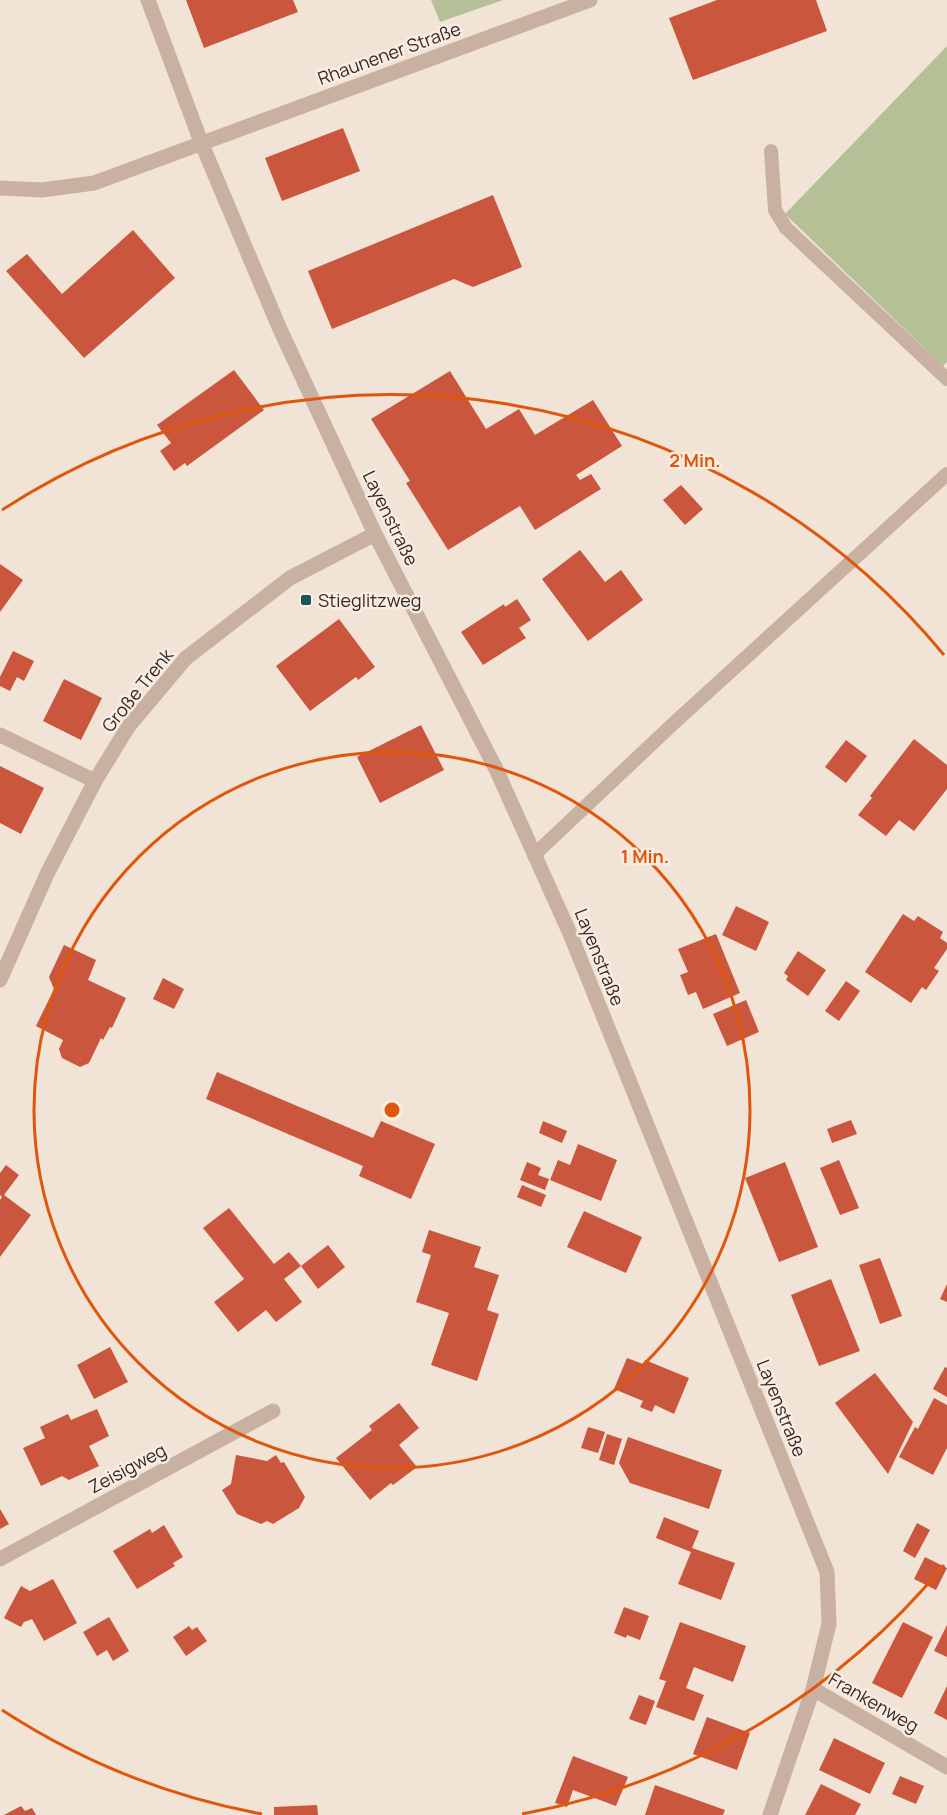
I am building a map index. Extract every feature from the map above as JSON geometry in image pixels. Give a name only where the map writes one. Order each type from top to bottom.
[{"type":"street","name":"Layenstraße","points":[[148,0],[201,142],[279,327],[375,534],[491,759],[571,936],[827,1572],[829,1624],[813,1689],[770,1815]]},
{"type":"street","name":"Rhaunener Straße","points":[[0,188],[42,190],[94,183],[590,0]]},
{"type":"street","name":"Große Trenk","points":[[0,981],[46,874],[95,781],[128,727],[186,658],[290,578],[375,534]]},
{"type":"street","points":[[0,735],[95,781]]},
{"type":"street","name":"Zeisigweg","points":[[0,1559],[273,1411]]},
{"type":"street","name":"Frankenweg","points":[[813,1689],[947,1767]]},
{"type":"lane","points":[[771,151],[775,210],[786,228],[947,380]]},
{"type":"lane","points":[[534,855],[674,723],[947,474]]},
{"type":"green space","points":[[431,0],[503,0],[440,22]]},
{"type":"green space","points":[[947,46],[947,362],[943,366],[785,214]]},
{"type":"building","points":[[186,0],[293,0],[298,12],[204,48]]},
{"type":"building","points":[[717,0],[816,0],[827,31],[693,80],[669,18]]},
{"type":"building","points":[[343,128],[360,171],[282,201],[265,158]]},
{"type":"building","points":[[493,195],[522,267],[473,287],[454,279],[332,329],[308,271]]},
{"type":"building","points":[[133,230],[175,278],[84,358],[6,271],[27,254],[62,294]]},
{"type":"building","points":[[234,370],[264,410],[187,466],[185,463],[174,471],[160,451],[171,443],[157,425]]},
{"type":"building","points":[[450,371],[486,429],[519,409],[535,435],[593,400],[622,446],[576,475],[580,480],[591,474],[601,489],[535,530],[520,506],[448,550],[406,483],[410,481],[371,419]]},
{"type":"building","points":[[681,485],[703,509],[685,525],[663,500]]},
{"type":"building","points":[[580,550],[605,582],[621,570],[643,600],[588,641],[542,579]]},
{"type":"building","points":[[0,564],[23,580],[0,612]]},
{"type":"building","points":[[517,599],[531,620],[519,628],[526,638],[483,665],[461,632],[504,604],[505,607]]},
{"type":"building","points":[[339,619],[375,667],[358,680],[356,677],[310,711],[276,666]]},
{"type":"building","points":[[13,651],[34,661],[24,681],[17,677],[10,691],[0,686],[0,677]]},
{"type":"building","points":[[64,679],[102,698],[81,740],[43,721]]},
{"type":"building","points":[[421,725],[444,770],[380,803],[357,757]]},
{"type":"building","points":[[914,739],[947,765],[947,789],[914,831],[899,820],[886,836],[858,815]]},
{"type":"building","points":[[846,740],[867,756],[846,783],[825,767]]},
{"type":"building","points":[[0,766],[44,788],[21,834],[0,823]]},
{"type":"building","points":[[736,906],[769,922],[756,951],[722,935]]},
{"type":"building","points":[[903,914],[914,921],[918,916],[943,932],[940,938],[947,943],[947,949],[934,968],[939,971],[926,990],[922,987],[911,1003],[865,972]]},
{"type":"building","points":[[716,934],[740,993],[703,1009],[696,992],[688,995],[680,975],[688,972],[678,949]]},
{"type":"building","points":[[64,945],[96,960],[88,980],[126,998],[112,1028],[110,1027],[103,1040],[101,1038],[89,1063],[80,1067],[62,1058],[59,1049],[63,1040],[36,1026],[54,989],[49,977]]},
{"type":"building","points":[[798,951],[826,970],[808,996],[786,980],[788,976],[784,973]]},
{"type":"building","points":[[163,978],[184,989],[174,1009],[153,999]]},
{"type":"building","points":[[846,981],[860,991],[839,1021],[825,1011]]},
{"type":"building","points":[[746,1000],[759,1032],[727,1046],[713,1014]]},
{"type":"building","points":[[217,1072],[373,1138],[381,1121],[435,1144],[411,1199],[359,1176],[363,1166],[206,1099]]},
{"type":"building","points":[[851,1120],[857,1134],[832,1143],[827,1129]]},
{"type":"building","points":[[543,1121],[567,1131],[562,1143],[539,1133]]},
{"type":"building","points":[[578,1144],[617,1160],[601,1201],[550,1180],[558,1160],[570,1165]]},
{"type":"building","points":[[839,1160],[859,1208],[840,1215],[820,1168]]},
{"type":"building","points":[[527,1162],[541,1168],[538,1175],[549,1179],[545,1190],[520,1180]]},
{"type":"building","points":[[785,1162],[818,1247],[779,1262],[745,1178]]},
{"type":"building","points":[[6,1165],[19,1175],[4,1195],[31,1215],[0,1257],[0,1200],[2,1197],[0,1195],[0,1173]]},
{"type":"building","points":[[522,1185],[546,1195],[541,1207],[517,1197]]},
{"type":"building","points":[[229,1208],[274,1264],[289,1252],[301,1266],[284,1279],[302,1302],[276,1322],[266,1310],[238,1332],[214,1302],[244,1279],[203,1228]]},
{"type":"building","points":[[584,1211],[642,1237],[626,1273],[567,1247]]},
{"type":"building","points":[[429,1230],[481,1247],[474,1267],[499,1275],[487,1310],[499,1314],[477,1381],[431,1365],[449,1313],[416,1302],[431,1255],[422,1252]]},
{"type":"building","points":[[328,1245],[345,1267],[318,1289],[301,1266]]},
{"type":"building","points":[[880,1258],[902,1316],[880,1324],[859,1265]]},
{"type":"building","points":[[831,1279],[860,1351],[819,1366],[791,1295]]},
{"type":"building","points":[[947,1284],[947,1302],[940,1299]]},
{"type":"building","points":[[110,1347],[128,1382],[94,1399],[77,1365]]},
{"type":"building","points":[[627,1358],[643,1364],[645,1360],[689,1378],[674,1414],[655,1405],[652,1412],[640,1407],[643,1401],[614,1389]]},
{"type":"building","points":[[945,1367],[947,1368],[947,1397],[933,1389]]},
{"type":"building","points":[[875,1373],[913,1422],[888,1474],[835,1403]]},
{"type":"building","points":[[934,1398],[947,1405],[947,1448],[933,1475],[899,1457],[915,1427],[918,1429]]},
{"type":"building","points":[[399,1403],[419,1428],[399,1445],[417,1467],[393,1485],[391,1483],[370,1500],[336,1458],[372,1430],[369,1426]]},
{"type":"building","points":[[97,1409],[109,1436],[89,1446],[99,1466],[69,1480],[62,1476],[41,1486],[23,1448],[45,1438],[40,1427],[68,1414],[71,1420]]},
{"type":"building","points":[[588,1427],[605,1432],[598,1453],[581,1448]]},
{"type":"building","points":[[607,1434],[622,1439],[614,1465],[599,1460]]},
{"type":"building","points":[[628,1437],[722,1470],[709,1509],[630,1483],[619,1463]]},
{"type":"building","points":[[236,1455],[267,1461],[276,1455],[281,1463],[284,1462],[305,1497],[299,1508],[273,1524],[267,1521],[261,1524],[237,1514],[222,1490],[231,1484]]},
{"type":"building","points":[[0,1509],[9,1524],[0,1529]]},
{"type":"building","points":[[664,1517],[699,1531],[692,1548],[735,1563],[721,1600],[678,1584],[691,1552],[656,1538]]},
{"type":"building","points":[[917,1523],[930,1530],[915,1558],[903,1551]]},
{"type":"building","points":[[164,1525],[183,1557],[173,1563],[175,1566],[137,1589],[113,1551],[150,1529],[152,1533]]},
{"type":"building","points":[[925,1557],[947,1568],[936,1590],[914,1579]]},
{"type":"building","points":[[53,1579],[77,1623],[44,1641],[32,1619],[24,1622],[21,1627],[4,1618],[21,1586],[30,1591]]},
{"type":"building","points":[[624,1607],[649,1616],[640,1640],[614,1633]]},
{"type":"building","points":[[109,1617],[129,1651],[113,1661],[107,1650],[97,1656],[83,1632]]},
{"type":"building","points":[[680,1622],[746,1646],[733,1682],[694,1667],[686,1688],[704,1695],[694,1721],[656,1707],[666,1681],[659,1679]]},
{"type":"building","points":[[903,1622],[933,1637],[902,1698],[872,1683]]},
{"type":"building","points":[[947,1625],[947,1657],[934,1651]]},
{"type":"building","points":[[189,1626],[192,1630],[197,1627],[207,1641],[186,1656],[173,1637]]},
{"type":"building","points":[[947,1686],[947,1720],[934,1713]]},
{"type":"building","points":[[639,1695],[655,1701],[646,1725],[629,1719]]},
{"type":"building","points":[[707,1717],[750,1733],[737,1770],[693,1754]]},
{"type":"building","points":[[834,1738],[885,1763],[870,1794],[819,1770]]},
{"type":"building","points":[[573,1756],[628,1777],[616,1806],[573,1790],[567,1807],[555,1803]]},
{"type":"building","points":[[900,1776],[924,1786],[916,1804],[892,1794]]},
{"type":"building","points":[[821,1784],[861,1804],[855,1815],[805,1815]]},
{"type":"building","points":[[655,1785],[725,1810],[723,1815],[645,1815]]},
{"type":"building","points":[[317,1805],[318,1815],[274,1815],[274,1807]]},
{"type":"building","points":[[21,1806],[25,1811],[32,1808],[36,1815],[4,1815]]},
{"type":"place","name":"Stieglitzweg","points":[[306,600]]}]
